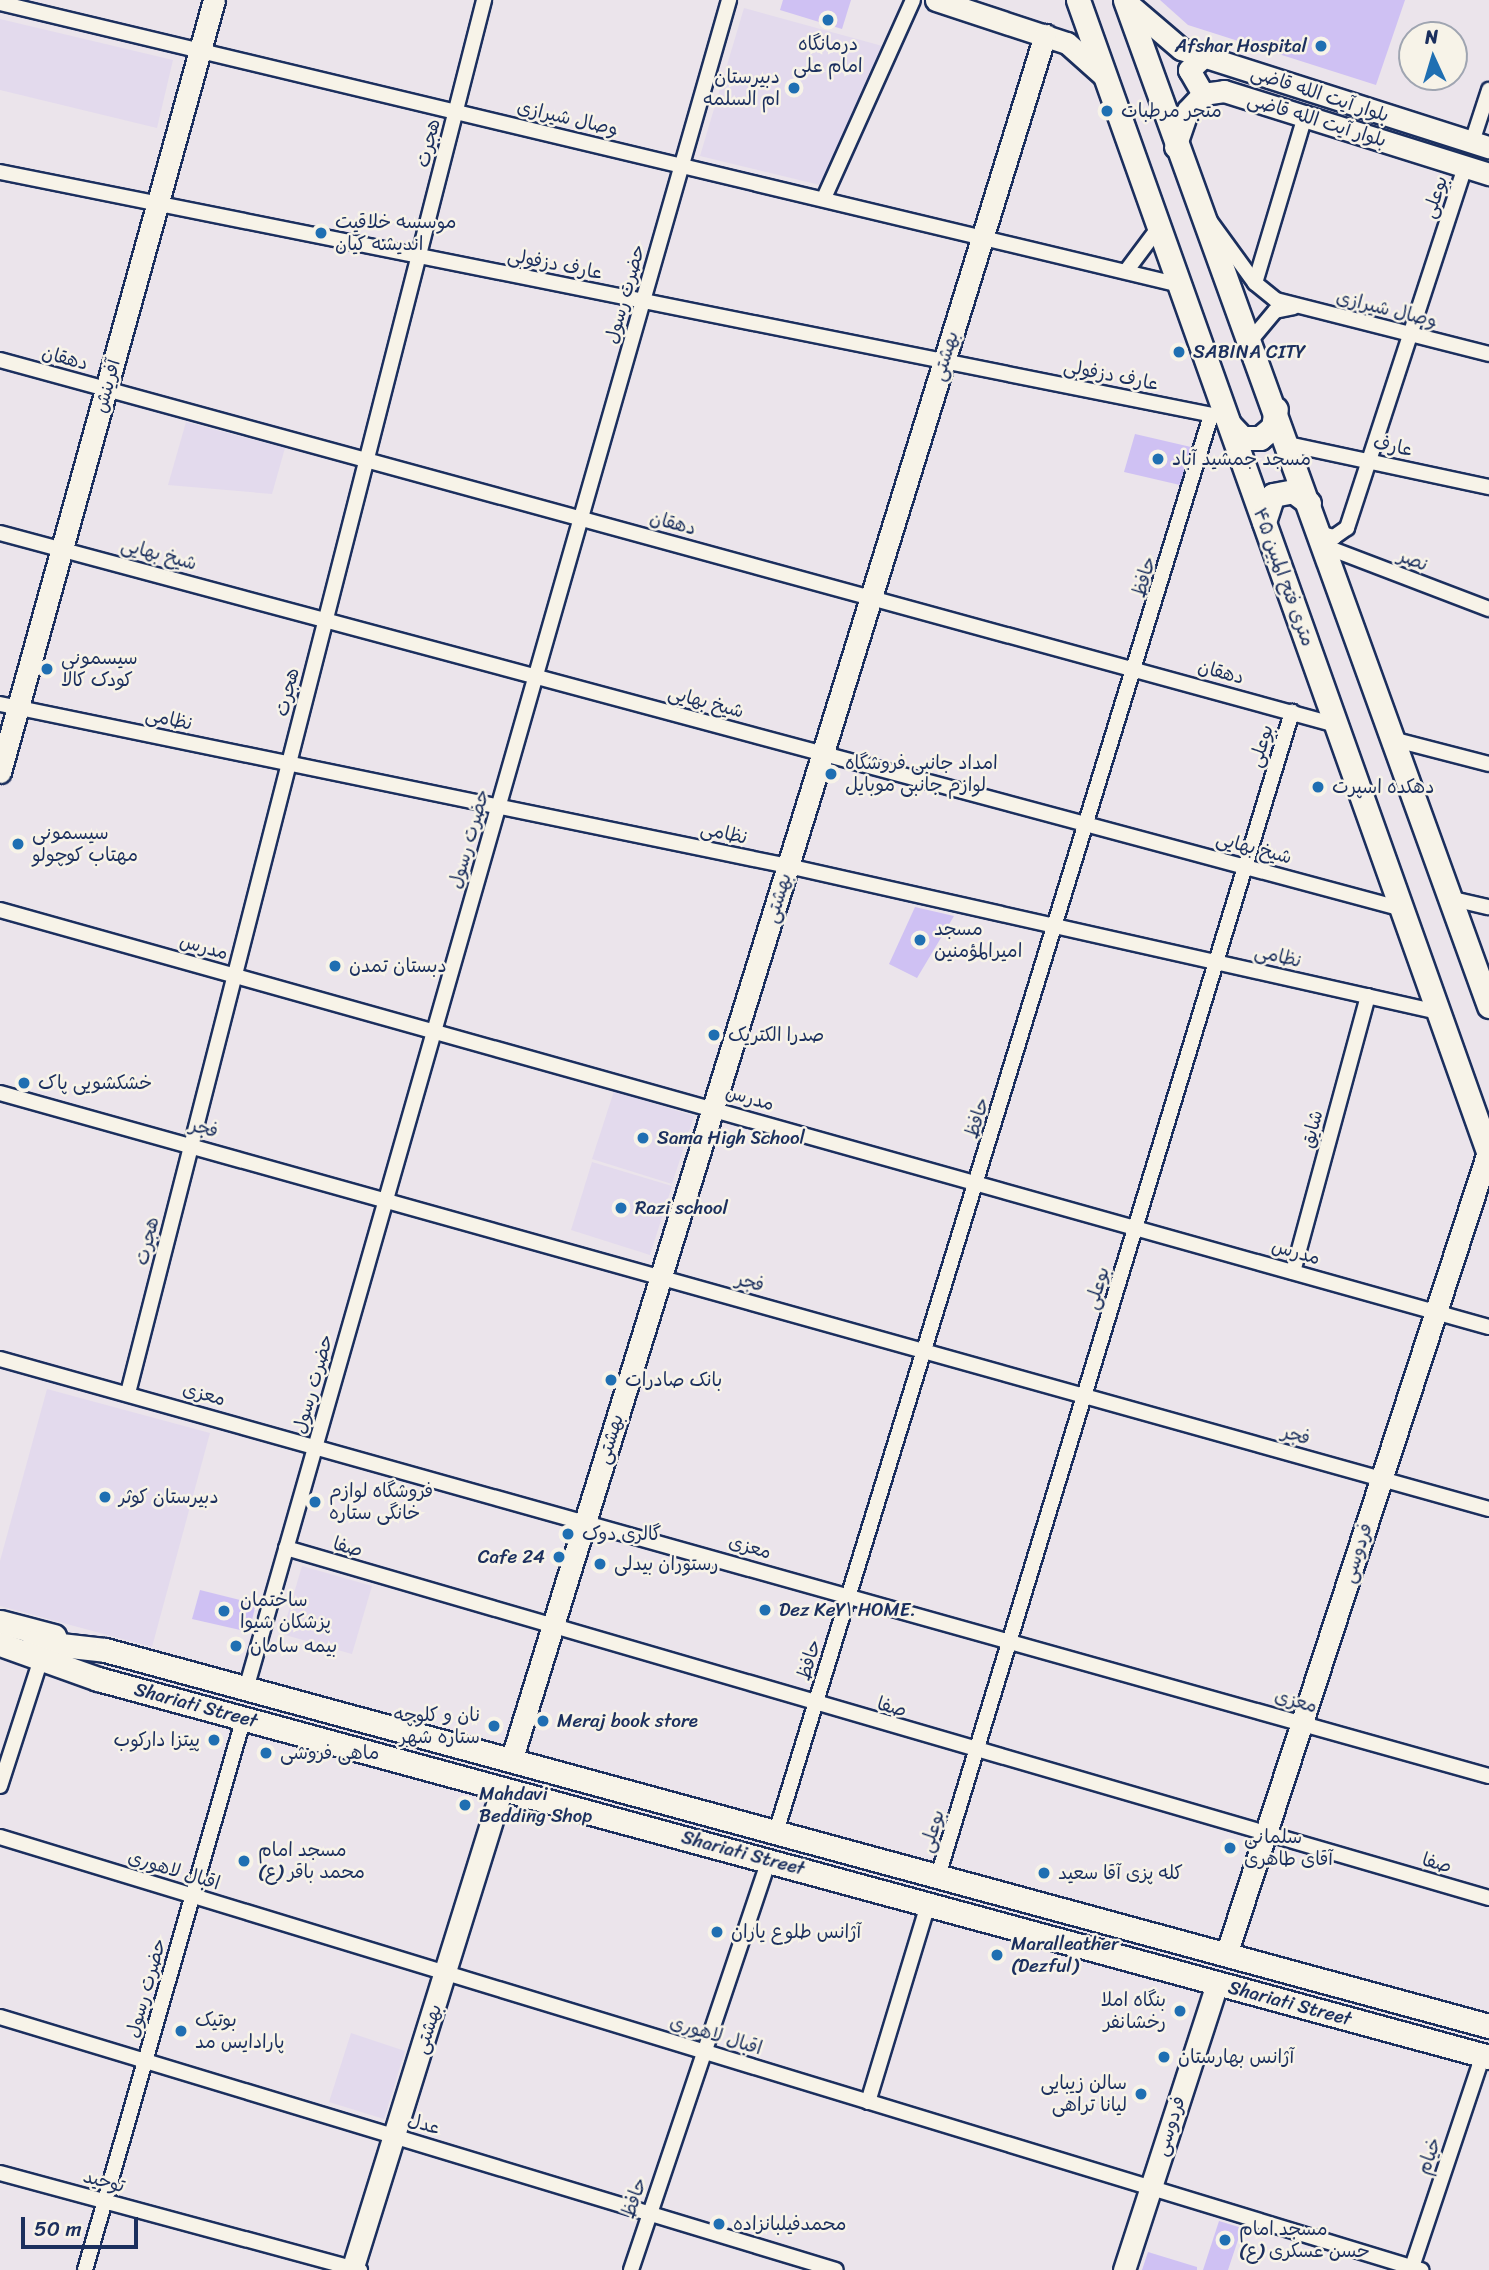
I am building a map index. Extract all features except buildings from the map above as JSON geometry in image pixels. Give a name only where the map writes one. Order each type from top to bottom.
[{"type":"main road","name":"آفرینش","points":[[0,772],[9,706],[62,547],[214,0]]},
{"type":"main road","points":[[936,0],[1045,34],[1078,49],[1106,77]]},
{"type":"main road","name":"۴۵ متری فتح المبین","points":[[1078,0],[1180,285],[1222,419],[1264,522],[1489,1153]]},
{"type":"main road","points":[[1126,1],[1175,147],[1276,409],[1489,1006]]},
{"type":"main road","name":"بلوار آیت‌ الله قاضی","points":[[1126,1],[1166,39],[1203,57],[1481,144]]},
{"type":"main road","name":"بهشتی","points":[[511,1761],[1045,34]]},
{"type":"main road","points":[[1175,147],[1188,110],[1203,94],[1189,70],[1203,57]]},
{"type":"main road","name":"بلوار آیت ‌الله قاضی","points":[[1203,94],[1224,92],[1489,174]]},
{"type":"main road","points":[[1222,419],[1242,438],[1260,438],[1273,427],[1276,409]]},
{"type":"main road","points":[[1264,522],[1273,495],[1293,491],[1309,503]]},
{"type":"main road","name":"فردوسی","points":[[1226,1955],[1489,1153]]},
{"type":"main road","points":[[0,1622],[104,1650]]},
{"type":"main road","name":"Shariati Street","points":[[0,1634],[104,1650],[1489,2026]]},
{"type":"main road","name":"Shariati Street","points":[[0,1644],[98,1679],[1486,2056]]},
{"type":"main road","points":[[0,1655],[98,1679]]},
{"type":"main road","name":"بهشتی","points":[[355,2269],[502,1788]]},
{"type":"main road","points":[[1217,1983],[1226,1955]]},
{"type":"main road","name":"فردوسی","points":[[1124,2270],[1217,1983]]},
{"type":"street","name":"هجرت","points":[[128,1393],[484,0]]},
{"type":"street","name":"حضرت رسول","points":[[246,1689],[729,0]]},
{"type":"street","points":[[824,198],[913,0]]},
{"type":"street","name":"وصال شیرازی","points":[[0,3],[1127,270],[1180,285]]},
{"type":"street","points":[[1481,144],[1489,90]]},
{"type":"street","points":[[1255,283],[1305,116]]},
{"type":"street","name":"بوعلی","points":[[1321,539],[1334,537],[1347,528],[1465,166]]},
{"type":"street","name":"عارف دزفولی","points":[[0,172],[1222,419]]},
{"type":"street","points":[[1199,209],[1255,283]]},
{"type":"street","points":[[1127,270],[1159,227]]},
{"type":"street","name":"وصال شیرازی","points":[[1255,283],[1276,300],[1489,354]]},
{"type":"street","points":[[1250,341],[1275,311],[1298,306]]},
{"type":"street","name":"دهقان","points":[[0,360],[1336,725]]},
{"type":"street","name":"حافظ","points":[[776,1832],[1088,824],[1137,669],[1222,419]]},
{"type":"street","name":"عارف","points":[[1288,444],[1489,487]]},
{"type":"street","name":"شیخ بهایی","points":[[0,533],[62,547],[1402,909]]},
{"type":"street","name":"نصر","points":[[1321,539],[1489,609]]},
{"type":"street","name":"نظامی","points":[[9,706],[788,866],[1438,1012]]},
{"type":"street","name":"بوعلی","points":[[938,1877],[1292,712]]},
{"type":"street","points":[[1396,740],[1489,764]]},
{"type":"street","points":[[1453,899],[1489,907]]},
{"type":"street","name":"مدرس","points":[[0,910],[977,1181],[1489,1327]]},
{"type":"street","name":"شایق","points":[[1293,1272],[1367,996]]},
{"type":"street","name":"فجر","points":[[0,1093],[386,1198],[1489,1509]]},
{"type":"street","name":"معزی","points":[[0,1359],[316,1444],[1489,1776]]},
{"type":"street","name":"صفا","points":[[286,1548],[815,1706],[1489,1898]]},
{"type":"street","points":[[0,1786],[39,1665]]},
{"type":"street","name":"حضرت رسول","points":[[85,2270],[244,1717]]},
{"type":"street","name":"اقبال لاهوری","points":[[0,1837],[1414,2269]]},
{"type":"street","name":"حافظ","points":[[631,2270],[769,1860]]},
{"type":"street","points":[[868,2102],[929,1904]]},
{"type":"street","name":"عدل","points":[[0,2017],[836,2270]]},
{"type":"street","name":"خیام","points":[[1414,2269],[1486,2056]]},
{"type":"street","name":"توحید","points":[[0,2173],[355,2269]]},
{"type":"shaded area","name":"دبیرستان ام السلمه","points":[[744,8],[886,47],[824,186],[700,156]]},
{"type":"shaded area","points":[[0,19],[173,60],[157,128],[0,90]]},
{"type":"shaded area","points":[[186,422],[285,448],[272,494],[168,485]]},
{"type":"shaded area","name":"Sama High School","points":[[614,1091],[694,1116],[672,1184],[592,1159]]},
{"type":"shaded area","name":"Razi school","points":[[592,1162],[672,1186],[650,1255],[571,1230]]},
{"type":"shaded area","name":"دبیرستان کوثر","points":[[47,1389],[210,1433],[152,1647],[0,1606],[0,1561]]},
{"type":"shaded area","points":[[302,1566],[372,1586],[352,1654],[282,1634]]},
{"type":"shaded area","points":[[351,2033],[405,2051],[384,2119],[329,2102]]},
{"type":"place","name":"درمانگاه امام علی","points":[[828,20]]},
{"type":"place","name":"Afshar Hospital","points":[[1321,46]]},
{"type":"place","name":"دبیرستان ام السلمه","points":[[794,88]]},
{"type":"place","name":"متجر مرطبات","points":[[1107,111]]},
{"type":"place","name":"موسسه خلاقیت اندیشه کیان","points":[[321,233]]},
{"type":"place","name":"SABINA CITY","points":[[1179,352]]},
{"type":"place","name":"مسجد جمشید آباد","points":[[1158,459]]},
{"type":"place","name":"سیسمونی کودک کالا","points":[[47,669]]},
{"type":"place","name":"امداد جانبی فروشگاه لوازم جانبی موبایل","points":[[831,774]]},
{"type":"place","name":"دهکده اسپرت","points":[[1318,787]]},
{"type":"place","name":"سیسمونی مهتاب کوچولو","points":[[18,844]]},
{"type":"place","name":"مسجد امیرالمؤمنین","points":[[920,940]]},
{"type":"place","name":"دبستان تمدن","points":[[335,966]]},
{"type":"place","name":"صدرا الکتریک","points":[[714,1035]]},
{"type":"place","name":"خشکشویی پاک","points":[[24,1083]]},
{"type":"place","name":"Sama High School","points":[[643,1138]]},
{"type":"place","name":"Razi school","points":[[621,1208]]},
{"type":"place","name":"بانک صادرات","points":[[611,1380]]},
{"type":"place","name":"دبیرستان کوثر","points":[[105,1497]]},
{"type":"place","name":"فروشگاه لوازم خانگی ستاره","points":[[315,1502]]},
{"type":"place","name":"گالری دوک","points":[[568,1534]]},
{"type":"place","name":"Cafe 24","points":[[559,1557]]},
{"type":"place","name":"رستوران بیدلی","points":[[600,1564]]},
{"type":"place","name":"Dez KeY۱ HOME.","points":[[765,1610]]},
{"type":"place","name":"ساختمان پزشکان شیوا","points":[[224,1611]]},
{"type":"place","name":"بیمه سامان","points":[[236,1646]]},
{"type":"place","name":"Meraj book store","points":[[543,1721]]},
{"type":"place","name":"نان و کلوچه ستاره شهر","points":[[494,1726]]},
{"type":"place","name":"پیتزا دارکوب","points":[[214,1740]]},
{"type":"place","name":"ماهی فروشی","points":[[266,1753]]},
{"type":"place","name":"Mahdavi Bedding Shop","points":[[465,1805]]},
{"type":"place","name":"سلمانی آقای طاهری","points":[[1230,1848]]},
{"type":"place","name":"مسجد امام محمد باقر (ع)","points":[[244,1861]]},
{"type":"place","name":"کله پزی آقا سعید","points":[[1044,1873]]},
{"type":"place","name":"آژانس طلوع یاران","points":[[717,1932]]},
{"type":"place","name":"Maralleather (Dezful)","points":[[997,1955]]},
{"type":"place","name":"بنگاه املا رخشانفر","points":[[1180,2011]]},
{"type":"place","name":"بوتیک پارادایس مد","points":[[181,2031]]},
{"type":"place","name":"آژانس بهارستان","points":[[1164,2057]]},
{"type":"place","name":"سالن زیبایی لیانا تراهی","points":[[1141,2094]]},
{"type":"place","name":"محمدفيلبانزاده","points":[[719,2224]]},
{"type":"place","name":"مسجد امام حسن عسکری (ع)","points":[[1225,2240]]}]
